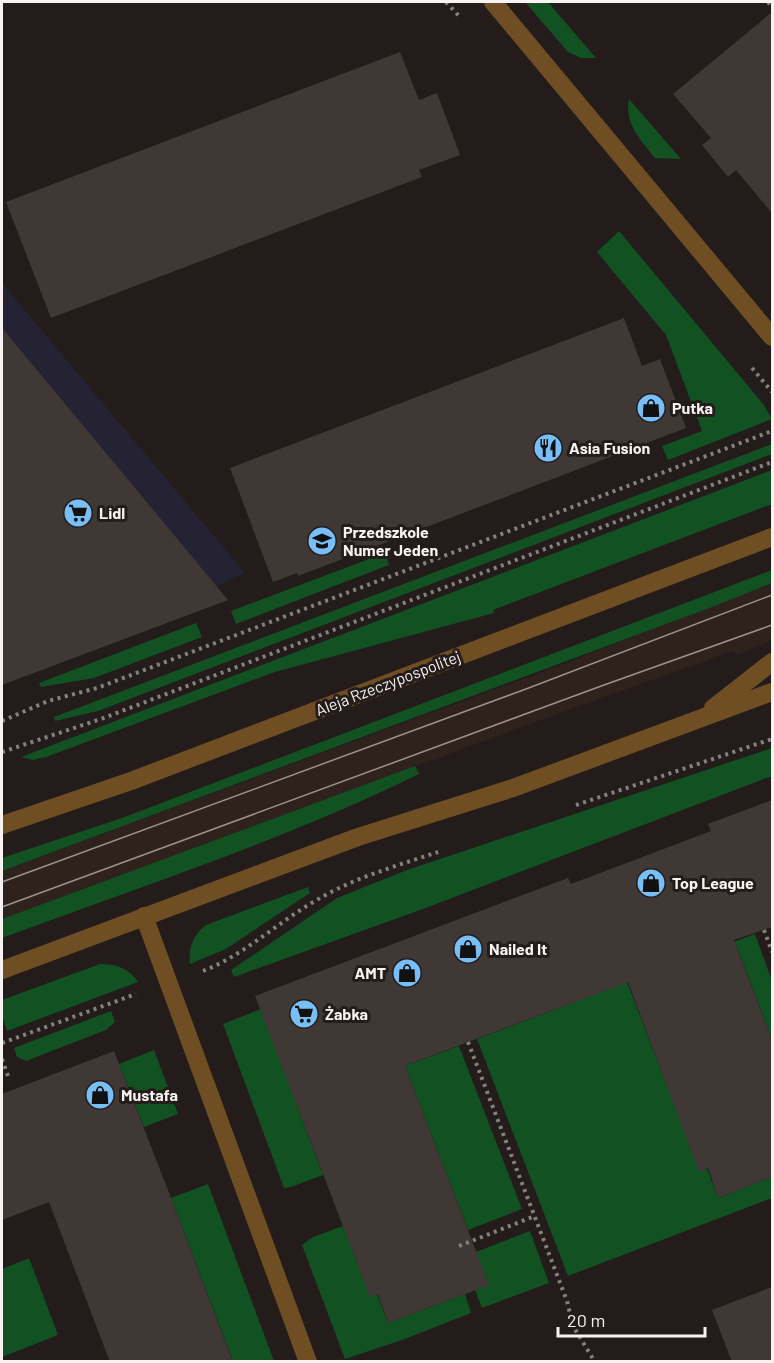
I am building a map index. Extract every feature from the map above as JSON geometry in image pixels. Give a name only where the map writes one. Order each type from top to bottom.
[{"type":"street","points":[[494,2],[772,337]]},
{"type":"street","name":"Aleja Rzeczypospolitej","points":[[3,819],[131,781],[772,537]]},
{"type":"street","points":[[698,720],[772,662]]},
{"type":"street","points":[[2,970],[358,837],[513,788],[772,692]]},
{"type":"street","points":[[144,916],[308,1362]]},
{"type":"path","points":[[768,2],[772,7]]},
{"type":"path","points":[[2,721],[48,701],[97,688],[772,431]]},
{"type":"path","points":[[2,752],[101,719],[772,462]]},
{"type":"path","points":[[570,807],[772,739]]},
{"type":"path","points":[[198,973],[229,959],[334,890],[364,877],[447,849]]},
{"type":"path","points":[[764,930],[772,952]]},
{"type":"path","points":[[2,1043],[124,996],[140,993]]},
{"type":"path","points":[[468,1042],[567,1301],[573,1326],[595,1362]]},
{"type":"path","points":[[2,1059],[9,1079]]},
{"type":"path","points":[[459,1246],[535,1216]]},
{"type":"shaded area","name":"Lidl","points":[[2,283],[245,573],[2,683]]},
{"type":"shaded area","points":[[772,583],[772,640],[736,655],[734,651],[565,711],[2,919],[2,871],[550,669]]},
{"type":"green space","points":[[525,2],[548,2],[596,58],[581,58],[568,52]]},
{"type":"green space","points":[[629,99],[681,159],[655,158],[631,124]]},
{"type":"green space","points":[[619,231],[764,405],[772,419],[668,460],[662,446],[702,431],[666,335],[597,252]]},
{"type":"green space","points":[[772,444],[772,454],[98,711],[55,721],[54,717]]},
{"type":"green space","points":[[772,470],[772,504],[493,610],[494,613],[275,672],[46,757],[33,760],[21,757]]},
{"type":"green space","points":[[385,553],[389,565],[236,624],[231,611]]},
{"type":"green space","points":[[772,570],[772,583],[712,607],[2,871],[2,858],[122,818]]},
{"type":"green space","points":[[196,623],[202,637],[94,678],[41,687],[39,683]]},
{"type":"green space","points":[[772,748],[772,776],[423,909],[234,977],[231,970],[337,898],[407,870]]},
{"type":"green space","points":[[415,766],[419,774],[317,820],[2,938],[2,919]]},
{"type":"green space","points":[[308,887],[310,893],[226,949],[190,964],[192,942],[206,925]]},
{"type":"green space","points":[[755,934],[772,981],[772,1040],[737,947],[728,944]]},
{"type":"green space","points":[[100,964],[122,968],[131,973],[138,982],[7,1031],[2,1015],[2,1000]]},
{"type":"green space","points":[[627,982],[700,1171],[707,1169],[718,1198],[772,1177],[772,1198],[568,1276],[477,1039]]},
{"type":"green space","points":[[261,1009],[323,1175],[291,1187],[284,1188],[223,1024]]},
{"type":"green space","points":[[111,1011],[115,1022],[106,1030],[26,1061],[17,1057],[14,1048]]},
{"type":"green space","points":[[459,1046],[522,1209],[468,1230],[405,1066]]},
{"type":"green space","points":[[154,1050],[178,1114],[144,1127],[119,1064]]},
{"type":"green space","points":[[208,1184],[274,1361],[233,1361],[171,1198]]},
{"type":"green space","points":[[343,1226],[370,1296],[377,1294],[388,1323],[465,1294],[471,1313],[345,1359],[302,1245],[313,1237]]},
{"type":"green space","points":[[530,1231],[549,1283],[482,1308],[475,1290],[476,1252]]},
{"type":"green space","points":[[29,1258],[58,1335],[2,1357],[2,1269]]},
{"type":"building","points":[[772,12],[772,213],[736,170],[728,177],[702,145],[711,138],[673,94]]},
{"type":"building","points":[[400,52],[419,100],[437,93],[460,155],[419,170],[422,177],[51,318],[6,202]]},
{"type":"building","points":[[624,318],[642,366],[660,359],[686,428],[298,576],[297,573],[273,582],[230,468]]},
{"type":"building","name":"Lidl","points":[[2,328],[228,600],[2,685]]},
{"type":"building","points":[[772,800],[772,927],[734,940],[772,1040],[772,1177],[718,1198],[708,1168],[699,1172],[628,982],[468,1042],[405,1066],[489,1285],[388,1323],[378,1294],[370,1297],[255,996],[568,878],[571,884],[711,831],[708,824]]},
{"type":"building","points":[[114,1051],[233,1362],[110,1362],[49,1202],[2,1220],[2,1094]]},
{"type":"building","points":[[772,1287],[772,1362],[732,1362],[712,1310]]},
{"type":"tram line","points":[[2,882],[526,689],[772,595]]},
{"type":"tram line","points":[[2,907],[772,625]]},
{"type":"place","name":"Putka","points":[[651,408]]},
{"type":"place","name":"Asia Fusion","points":[[548,448]]},
{"type":"place","name":"Lidl","points":[[78,513]]},
{"type":"place","name":"Przedszkole Numer Jeden","points":[[322,541]]},
{"type":"place","name":"Top League","points":[[651,883]]},
{"type":"place","name":"Nailed It","points":[[468,949]]},
{"type":"place","name":"AMT","points":[[407,973]]},
{"type":"place","name":"Żabka","points":[[304,1014]]},
{"type":"place","name":"Mustafa","points":[[100,1095]]}]
